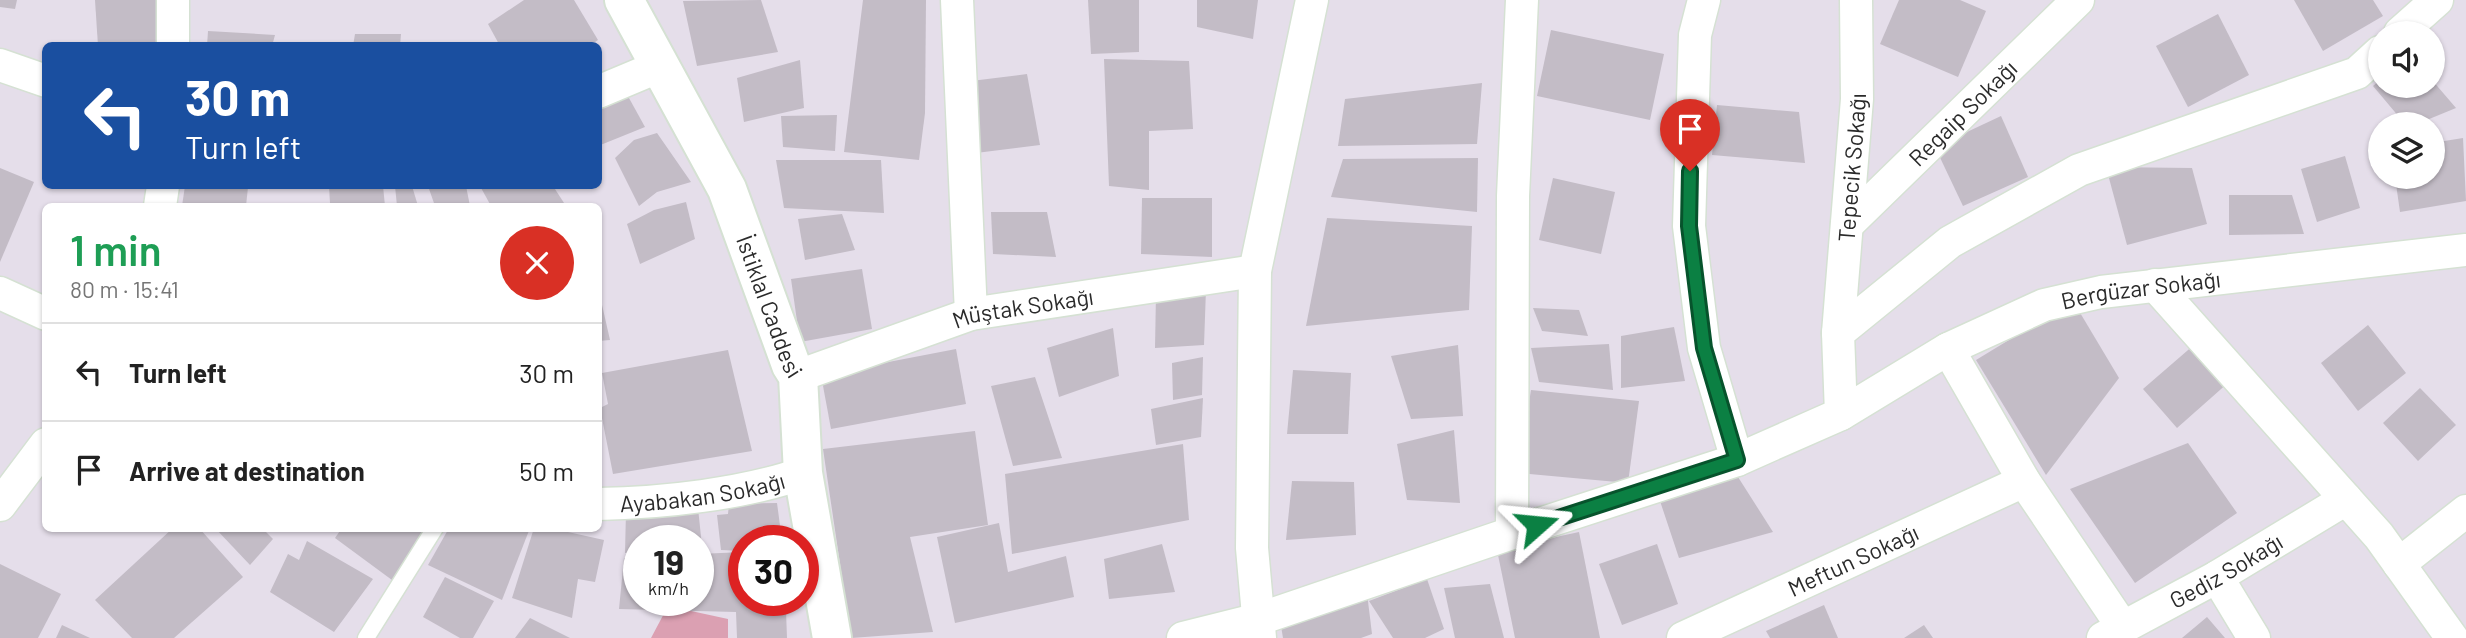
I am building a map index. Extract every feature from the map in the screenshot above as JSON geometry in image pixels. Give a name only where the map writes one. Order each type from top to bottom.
[{"type":"street","points":[[173,0],[173,42]]},
{"type":"street","name":"İstiklal Caddesi","points":[[624,0],[727,189],[791,365],[798,376],[803,473],[832,638]]},
{"type":"street","points":[[957,0],[971,314]]},
{"type":"street","points":[[1259,628],[1252,548],[1255,271],[1312,0]]},
{"type":"street","points":[[1512,533],[1513,196],[1522,0]]},
{"type":"street","points":[[1183,638],[1259,628],[1512,533],[1737,460],[1704,348],[1689,226],[1695,35],[1704,0]]},
{"type":"street","name":"Tepecik Sokağı","points":[[1841,414],[1838,333],[1857,99],[1856,0]]},
{"type":"street","name":"Regaip Sokağı","points":[[1847,225],[2078,0]]},
{"type":"street","points":[[2413,21],[2437,0]]},
{"type":"street","points":[[1838,333],[1950,242],[2078,170],[2357,73],[2368,63]]},
{"type":"street","points":[[0,65],[42,80]]},
{"type":"street","points":[[602,90],[660,66]]},
{"type":"street","name":"Bergüzar Sokağı","points":[[1737,460],[1841,414],[1948,349],[2043,305],[2101,292],[2466,250]]},
{"type":"street","name":"Müştak Sokağı","points":[[798,376],[971,314],[1255,271]]},
{"type":"street","points":[[2155,285],[2346,499],[2399,564],[2437,632]]},
{"type":"street","points":[[0,293],[42,312]]},
{"type":"street","points":[[1948,349],[2113,632]]},
{"type":"street","points":[[0,505],[42,449]]},
{"type":"street","name":"Ayabakan Sokağı","points":[[602,504],[630,504],[771,484],[803,473]]},
{"type":"street","name":"Meftun Sokağı","points":[[1683,638],[2024,481]]},
{"type":"street","name":"Gediz Sokağı","points":[[2113,632],[2217,577],[2346,499]]},
{"type":"street","points":[[2399,564],[2466,511]]},
{"type":"street","points":[[2217,577],[2254,638]]},
{"type":"lane","points":[[366,638],[432,532]]},
{"type":"shaded area","points":[[663,616],[714,616],[728,619],[728,638],[651,638]]},
{"type":"building","points":[[0,0],[17,0],[15,9],[0,7]]},
{"type":"building","points":[[95,0],[156,0],[158,42],[98,42]]},
{"type":"building","points":[[524,0],[574,0],[598,40],[498,42],[488,24]]},
{"type":"building","points":[[761,0],[778,52],[697,66],[683,1]]},
{"type":"building","points":[[863,0],[926,0],[925,113],[919,160],[844,152]]},
{"type":"building","points":[[1088,0],[1139,0],[1139,52],[1091,54]]},
{"type":"building","points":[[1197,0],[1258,0],[1253,39],[1197,27]]},
{"type":"building","points":[[1899,0],[1960,0],[1986,11],[1958,77],[1880,44]]},
{"type":"building","points":[[2294,0],[2373,0],[2383,16],[2368,21],[2368,25],[2323,51]]},
{"type":"building","points":[[2218,14],[2249,75],[2188,107],[2156,46]]},
{"type":"building","points":[[1551,30],[1664,54],[1650,120],[1537,96]]},
{"type":"building","points":[[208,31],[275,35],[273,42],[207,42]]},
{"type":"building","points":[[355,34],[401,34],[400,42],[354,42]]},
{"type":"building","points":[[1104,59],[1189,61],[1193,129],[1149,131],[1149,190],[1109,186]]},
{"type":"building","points":[[800,60],[804,108],[744,122],[737,78]]},
{"type":"building","points":[[1027,74],[1040,145],[976,153],[971,81]]},
{"type":"building","points":[[1482,83],[1477,144],[1338,146],[1345,99]]},
{"type":"building","points":[[624,89],[645,127],[602,144],[602,98]]},
{"type":"building","points":[[2445,95],[2456,108],[2445,113],[2395,112],[2383,98],[2445,98]]},
{"type":"building","points":[[1717,105],[1799,112],[1805,163],[1712,155]]},
{"type":"building","points":[[837,115],[835,151],[783,147],[781,116]]},
{"type":"building","points":[[2001,116],[2028,177],[1963,206],[1935,147]]},
{"type":"building","points":[[657,133],[691,182],[657,192],[639,206],[615,158],[634,140]]},
{"type":"building","points":[[2463,138],[2466,201],[2400,212],[2397,189],[2445,189],[2445,141]]},
{"type":"building","points":[[2345,156],[2360,208],[2317,222],[2301,169]]},
{"type":"building","points":[[1478,158],[1477,212],[1331,197],[1343,159]]},
{"type":"building","points":[[776,160],[881,160],[884,213],[784,208]]},
{"type":"building","points":[[2106,167],[2192,168],[2207,224],[2127,245]]},
{"type":"building","points":[[0,168],[34,182],[0,262]]},
{"type":"building","points":[[1553,178],[1615,192],[1601,254],[1539,240]]},
{"type":"building","points":[[185,189],[248,189],[246,203],[182,203]]},
{"type":"building","points":[[329,189],[383,189],[385,203],[330,203]]},
{"type":"building","points":[[395,189],[413,189],[417,203],[397,203]]},
{"type":"building","points":[[429,189],[467,189],[469,203],[434,203]]},
{"type":"building","points":[[482,189],[555,189],[564,203],[489,203]]},
{"type":"building","points":[[2229,195],[2292,195],[2304,234],[2229,235]]},
{"type":"building","points":[[1142,198],[1212,198],[1212,257],[1141,254]]},
{"type":"building","points":[[686,202],[695,239],[640,264],[627,224],[654,210]]},
{"type":"building","points":[[991,212],[1047,212],[1056,257],[993,254]]},
{"type":"building","points":[[842,214],[855,250],[805,260],[798,219]]},
{"type":"building","points":[[1327,218],[1472,226],[1469,310],[1306,326]]},
{"type":"building","points":[[862,269],[872,329],[800,342],[791,279]]},
{"type":"building","points":[[1206,289],[1204,345],[1155,348],[1156,294]]},
{"type":"building","points":[[2073,301],[2119,378],[2046,475],[1976,360]]},
{"type":"building","points":[[602,305],[610,340],[602,341]]},
{"type":"building","points":[[1533,308],[1579,310],[1588,336],[1542,331]]},
{"type":"building","points":[[2368,325],[2406,373],[2358,411],[2321,363]]},
{"type":"building","points":[[1674,327],[1685,381],[1621,388],[1621,336]]},
{"type":"building","points":[[1113,328],[1119,376],[1059,397],[1047,348]]},
{"type":"building","points":[[1609,344],[1613,390],[1539,382],[1531,348]]},
{"type":"building","points":[[2195,344],[2229,382],[2177,428],[2143,389]]},
{"type":"building","points":[[1458,345],[1463,416],[1411,419],[1391,356]]},
{"type":"building","points":[[956,349],[966,404],[831,429],[821,375]]},
{"type":"building","points":[[728,350],[752,451],[613,474],[602,418],[602,407],[608,404],[602,373]]},
{"type":"building","points":[[1203,357],[1202,395],[1173,400],[1172,363]]},
{"type":"building","points":[[1293,370],[1351,373],[1348,434],[1287,434]]},
{"type":"building","points":[[1035,377],[1062,458],[1013,466],[991,386]]},
{"type":"building","points":[[2420,388],[2456,425],[2418,461],[2383,423]]},
{"type":"building","points":[[1531,390],[1639,401],[1628,483],[1518,473]]},
{"type":"building","points":[[1203,398],[1201,437],[1156,445],[1151,409]]},
{"type":"building","points":[[1454,430],[1460,503],[1407,500],[1397,444]]},
{"type":"building","points":[[975,431],[988,525],[910,537],[933,632],[851,638],[823,449]]},
{"type":"building","points":[[2188,443],[2237,513],[2135,583],[2070,489]]},
{"type":"building","points":[[1183,444],[1189,520],[1012,554],[1005,474]]},
{"type":"building","points":[[1738,477],[1773,532],[1679,558],[1659,498]]},
{"type":"building","points":[[1292,481],[1354,482],[1356,535],[1286,540]]},
{"type":"building","points":[[777,503],[780,525],[728,525],[728,550],[721,550],[717,515],[728,514],[729,504]]},
{"type":"building","points":[[698,508],[700,525],[626,525],[626,511]]},
{"type":"building","points":[[999,523],[1008,572],[1066,556],[1074,597],[955,623],[937,537]]},
{"type":"building","points":[[169,532],[203,532],[243,577],[174,638],[132,638],[95,600]]},
{"type":"building","points":[[219,532],[266,532],[273,539],[250,565]]},
{"type":"building","points":[[339,532],[429,532],[392,580],[335,538]]},
{"type":"building","points":[[447,532],[528,532],[502,600],[428,565]]},
{"type":"building","points":[[533,532],[568,532],[604,540],[595,582],[578,579],[572,618],[512,598]]},
{"type":"building","points":[[1579,532],[1600,638],[1515,638],[1497,550]]},
{"type":"building","points":[[307,541],[373,579],[334,632],[270,592],[288,554],[299,560]]},
{"type":"building","points":[[1162,544],[1175,592],[1109,599],[1104,559]]},
{"type":"building","points":[[1657,544],[1678,604],[1622,625],[1599,564]]},
{"type":"building","points":[[714,553],[728,553],[728,612],[714,611]]},
{"type":"building","points":[[0,564],[61,594],[38,638],[0,638]]},
{"type":"building","points":[[623,568],[623,609],[619,609]]},
{"type":"building","points":[[445,577],[494,601],[473,638],[460,638],[423,617]]},
{"type":"building","points":[[1427,579],[1444,629],[1425,638],[1393,638],[1369,601]]},
{"type":"building","points":[[1490,584],[1504,638],[1455,638],[1444,588]]},
{"type":"building","points":[[1367,593],[1372,634],[1361,638],[1283,638],[1280,620]]},
{"type":"building","points":[[1824,605],[1838,638],[1770,638],[1766,631]]},
{"type":"building","points":[[736,616],[786,616],[787,638],[737,638]]},
{"type":"building","points":[[2207,617],[2225,638],[2182,638]]},
{"type":"building","points":[[530,618],[570,638],[515,638]]},
{"type":"building","points":[[62,625],[90,638],[56,638]]},
{"type":"building","points":[[1924,625],[1933,638],[1904,638]]},
{"type":"route","points":[[1537,525],[1737,460],[1704,348],[1689,226],[1690,171]]}]
